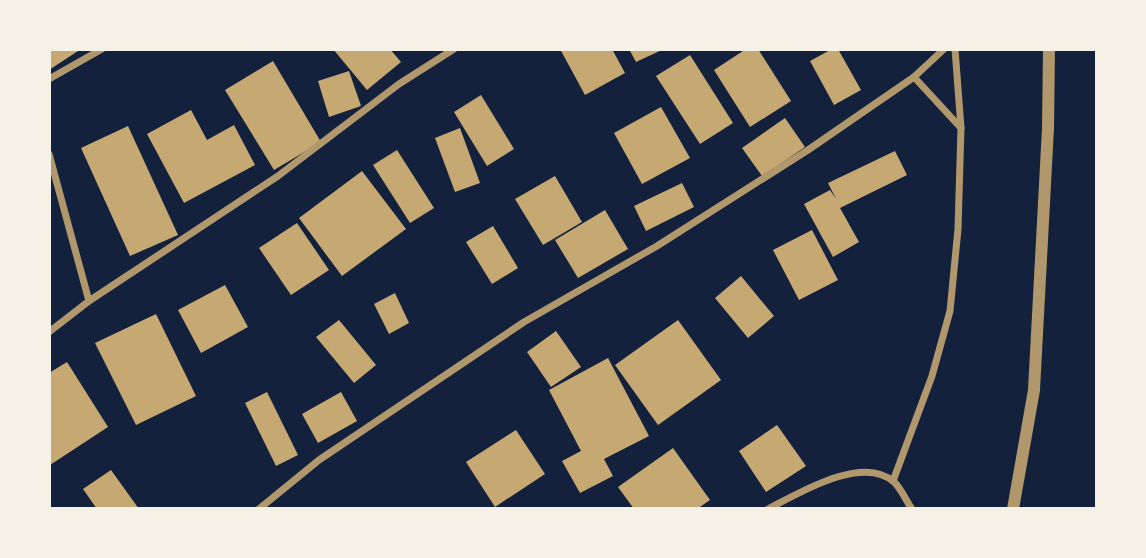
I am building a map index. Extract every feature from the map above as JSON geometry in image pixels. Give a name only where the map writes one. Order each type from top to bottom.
[{"type":"street","points":[[49,79],[102,49]]},
{"type":"street","points":[[49,332],[89,301],[278,176],[399,84],[454,49]]},
{"type":"street","points":[[259,509],[319,460],[524,322],[657,246],[808,150],[914,77],[944,49]]},
{"type":"street","points":[[893,481],[932,376],[950,311],[958,229],[961,128],[955,49]]},
{"type":"street","points":[[1013,509],[1034,390],[1048,128],[1049,49]]},
{"type":"street","points":[[914,77],[961,128]]},
{"type":"street","points":[[49,153],[89,301]]},
{"type":"street","points":[[768,509],[819,483],[867,470],[893,481],[912,509]]},
{"type":"building","points":[[49,49],[76,49],[78,51],[49,70]]},
{"type":"building","points":[[333,49],[390,49],[401,62],[367,90]]},
{"type":"building","points":[[560,49],[612,49],[625,73],[585,95]]},
{"type":"building","points":[[629,49],[664,49],[636,62]]},
{"type":"building","points":[[746,49],[758,49],[791,101],[750,127],[714,70]]},
{"type":"building","points":[[832,49],[838,49],[861,90],[834,105],[810,61]]},
{"type":"building","points":[[690,55],[733,123],[700,144],[656,76]]},
{"type":"building","points":[[273,61],[321,142],[274,170],[225,90]]},
{"type":"building","points":[[349,71],[361,106],[329,117],[318,81]]},
{"type":"building","points":[[481,95],[514,149],[487,166],[454,112]]},
{"type":"building","points":[[661,107],[690,158],[642,184],[614,133]]},
{"type":"building","points":[[191,110],[207,140],[234,125],[255,165],[184,203],[147,134]]},
{"type":"building","points":[[785,118],[805,147],[762,176],[742,148]]},
{"type":"building","points":[[128,126],[178,235],[130,256],[81,148]]},
{"type":"building","points":[[460,128],[480,183],[455,192],[435,138]]},
{"type":"building","points":[[397,150],[434,208],[410,223],[373,165]]},
{"type":"building","points":[[895,151],[907,175],[840,208],[859,242],[833,257],[804,204],[830,190],[836,199],[828,183]]},
{"type":"building","points":[[362,171],[406,229],[342,276],[299,218]]},
{"type":"building","points":[[555,176],[582,222],[543,245],[515,199]]},
{"type":"building","points":[[682,183],[694,207],[646,231],[634,206]]},
{"type":"building","points":[[605,210],[628,249],[578,278],[555,240]]},
{"type":"building","points":[[297,223],[329,270],[291,295],[259,248]]},
{"type":"building","points":[[493,226],[518,268],[492,284],[466,242]]},
{"type":"building","points":[[812,230],[838,280],[799,300],[773,250]]},
{"type":"building","points":[[741,276],[774,316],[748,338],[715,298]]},
{"type":"building","points":[[225,285],[248,327],[201,353],[178,310]]},
{"type":"building","points":[[395,293],[409,323],[389,334],[374,304]]},
{"type":"building","points":[[156,314],[196,396],[136,425],[95,343]]},
{"type":"building","points":[[339,320],[376,365],[354,383],[316,337]]},
{"type":"building","points":[[678,320],[721,380],[658,425],[615,365]]},
{"type":"building","points":[[556,331],[581,367],[551,387],[527,352]]},
{"type":"building","points":[[608,358],[649,436],[604,459],[613,476],[580,493],[562,461],[581,451],[549,390]]},
{"type":"building","points":[[67,362],[108,427],[50,465],[49,373]]},
{"type":"building","points":[[267,392],[298,455],[276,466],[245,403]]},
{"type":"building","points":[[341,392],[357,421],[318,443],[302,414]]},
{"type":"building","points":[[777,425],[806,466],[766,492],[739,451]]},
{"type":"building","points":[[516,430],[545,474],[495,507],[466,462]]},
{"type":"building","points":[[673,448],[710,500],[697,509],[634,509],[618,487]]},
{"type":"building","points":[[111,470],[139,509],[97,509],[83,489]]}]
